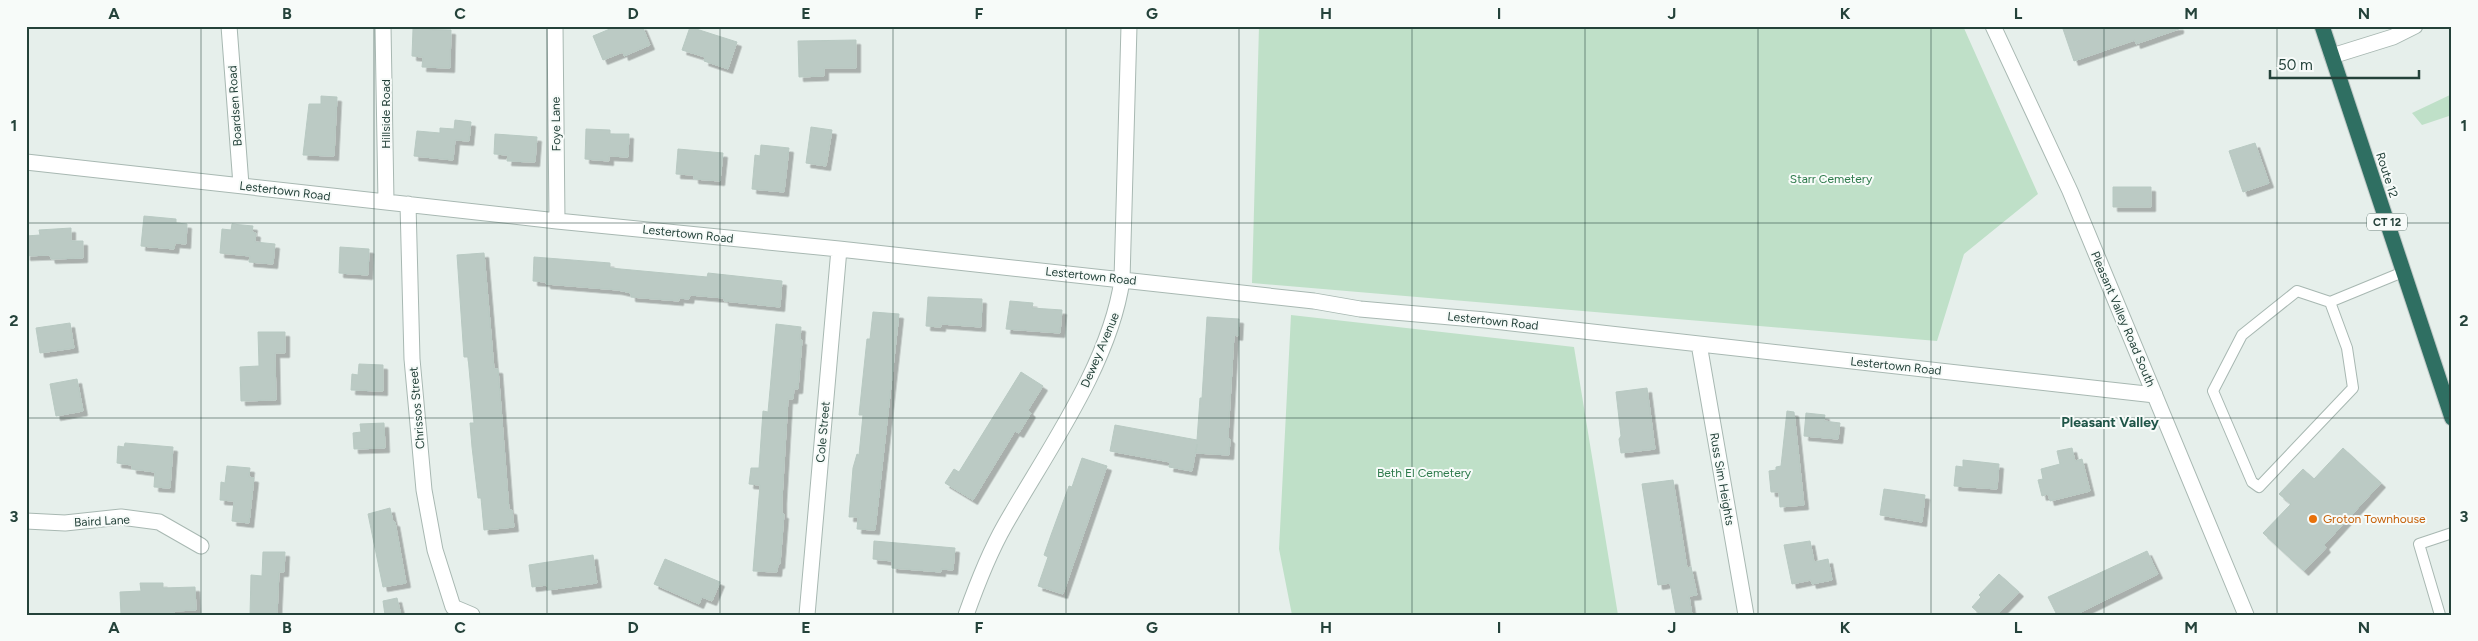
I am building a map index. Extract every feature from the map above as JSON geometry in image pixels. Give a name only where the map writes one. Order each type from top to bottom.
[{"type":"highway","name":"Route 12","points":[[2322,26],[2452,418]]},
{"type":"street","name":"Boardsen Road","points":[[229,26],[241,185]]},
{"type":"street","name":"Hillside Road","points":[[383,26],[386,202]]},
{"type":"street","name":"Foye Lane","points":[[555,26],[558,221]]},
{"type":"street","name":"Dewey Avenue","points":[[966,615],[980,576],[1004,526],[1082,394],[1118,308],[1122,280],[1129,26]]},
{"type":"street","name":"Pleasant Valley Road South","points":[[1993,26],[2070,191],[2244,614]]},
{"type":"street","points":[[2332,56],[2393,37],[2415,26]]},
{"type":"street","name":"Lestertown Road","points":[[26,162],[558,221],[1314,300],[1360,309],[1699,344],[2155,395]]},
{"type":"street","name":"Chrissos Street","points":[[408,204],[412,359],[424,490],[435,550],[453,607],[472,615]]},
{"type":"street","name":"Cole Street","points":[[807,615],[839,249]]},
{"type":"street","name":"Russ Sim Heights","points":[[1699,344],[1746,615]]},
{"type":"street","name":"Baird Lane","points":[[26,521],[65,523],[122,517],[159,522],[201,546]]},
{"type":"lane","points":[[2330,302],[2347,348],[2353,388],[2259,487],[2252,482],[2213,391],[2242,335],[2297,291],[2330,302],[2403,272]]},
{"type":"lane","points":[[2440,615],[2419,544],[2452,533]]},
{"type":"green space","name":"Starr Cemetery","points":[[1259,26],[1963,26],[2038,194],[1964,254],[1937,341],[1252,283]]},
{"type":"green space","points":[[2452,94],[2452,115],[2422,125],[2412,113]]},
{"type":"green space","name":"Beth El Cemetery","points":[[1291,315],[1574,347],[1618,615],[1292,615],[1279,549]]},
{"type":"building","points":[[617,26],[642,26],[650,45],[624,56],[623,52],[603,60],[593,36]]},
{"type":"building","points":[[2062,26],[2179,26],[2179,29],[2136,44],[2135,40],[2074,61]]},
{"type":"building","points":[[690,27],[737,42],[728,69],[704,61],[705,57],[682,50]]},
{"type":"building","points":[[413,29],[451,30],[450,68],[422,67],[423,57],[412,56]]},
{"type":"building","points":[[856,40],[856,68],[824,68],[824,76],[799,77],[798,41]]},
{"type":"building","points":[[321,96],[337,97],[334,156],[303,155],[309,104],[321,104]]},
{"type":"building","points":[[455,120],[471,122],[469,141],[455,140],[453,160],[414,156],[417,131],[440,133],[440,128],[454,129]]},
{"type":"building","points":[[811,127],[832,130],[826,166],[806,163]]},
{"type":"building","points":[[586,129],[610,130],[610,134],[629,134],[628,157],[609,156],[609,161],[585,159]]},
{"type":"building","points":[[495,134],[537,137],[535,162],[507,161],[508,155],[494,154]]},
{"type":"building","points":[[2255,143],[2269,183],[2243,192],[2229,151]]},
{"type":"building","points":[[761,145],[789,148],[784,192],[752,189],[755,155],[760,156]]},
{"type":"building","points":[[678,149],[723,153],[720,181],[694,179],[694,175],[676,174]]},
{"type":"building","points":[[2113,187],[2151,187],[2151,207],[2113,207]]},
{"type":"building","points":[[144,216],[176,219],[176,223],[187,224],[186,244],[175,243],[174,249],[141,246]]},
{"type":"building","points":[[232,224],[253,226],[252,232],[256,233],[255,242],[275,244],[273,264],[249,262],[250,256],[220,253],[222,229],[231,230]]},
{"type":"building","points":[[71,228],[71,241],[83,241],[83,258],[51,259],[50,255],[26,256],[26,236],[40,235],[39,230]]},
{"type":"building","points":[[340,247],[369,249],[368,275],[339,273]]},
{"type":"building","points":[[484,253],[494,369],[498,369],[509,510],[512,510],[514,527],[484,530],[481,498],[478,498],[472,447],[470,423],[474,423],[468,357],[464,357],[457,255]]},
{"type":"building","points":[[534,257],[610,263],[610,268],[707,277],[708,273],[782,281],[780,307],[724,301],[724,298],[690,295],[689,299],[679,298],[679,301],[631,297],[631,293],[618,290],[546,284],[546,282],[533,281]]},
{"type":"building","points":[[928,297],[982,299],[981,327],[941,324],[941,327],[926,326]]},
{"type":"building","points":[[1010,301],[1033,303],[1032,308],[1062,310],[1060,333],[1006,329]]},
{"type":"building","points":[[873,312],[899,314],[875,530],[857,529],[858,517],[849,517],[853,468],[857,454],[859,455],[863,415],[859,415],[867,339],[870,339]]},
{"type":"building","points":[[1207,317],[1239,319],[1238,336],[1234,335],[1228,437],[1230,439],[1229,455],[1196,453],[1197,444],[1192,471],[1169,467],[1170,462],[1110,451],[1115,425],[1197,440],[1200,398],[1202,398]]},
{"type":"building","points":[[70,323],[74,348],[40,353],[36,328]]},
{"type":"building","points":[[776,324],[801,327],[800,340],[802,340],[798,389],[794,389],[793,399],[788,399],[782,499],[782,514],[784,514],[780,564],[778,564],[777,572],[753,571],[760,485],[749,484],[751,468],[759,468],[763,411],[768,412]]},
{"type":"building","points":[[258,332],[285,332],[285,353],[275,353],[276,400],[241,401],[240,367],[259,366]]},
{"type":"building","points":[[359,364],[383,365],[383,391],[351,390],[352,374],[358,375]]},
{"type":"building","points":[[1021,372],[1043,386],[1028,410],[1031,413],[1019,433],[1015,431],[973,500],[945,483],[954,469],[959,472]]},
{"type":"building","points":[[77,379],[83,411],[56,416],[50,384]]},
{"type":"building","points":[[1647,388],[1655,449],[1621,453],[1616,392]]},
{"type":"building","points":[[1787,411],[1794,412],[1804,505],[1780,507],[1779,492],[1771,492],[1769,471],[1776,470],[1776,467],[1781,466]]},
{"type":"building","points":[[1806,413],[1825,415],[1824,421],[1840,423],[1838,439],[1804,436]]},
{"type":"building","points":[[384,423],[385,448],[354,449],[353,433],[361,432],[360,424]]},
{"type":"building","points":[[125,443],[173,447],[170,488],[154,487],[155,472],[132,469],[132,465],[117,463],[118,446],[124,447]]},
{"type":"building","points":[[2072,448],[2075,461],[2082,459],[2090,491],[2050,501],[2048,494],[2042,496],[2038,480],[2043,479],[2041,469],[2060,464],[2057,451]]},
{"type":"building","name":"Groton Townhouse","points":[[2343,448],[2381,483],[2324,545],[2326,548],[2304,571],[2263,533],[2291,504],[2279,494],[2303,469],[2314,479]]},
{"type":"building","points":[[1082,458],[1107,466],[1063,594],[1038,586],[1048,557],[1044,555],[1069,486],[1072,487]]},
{"type":"building","points":[[1963,460],[1999,464],[1997,489],[1954,486],[1956,466],[1963,467]]},
{"type":"building","points":[[227,466],[250,468],[249,477],[254,478],[249,523],[232,521],[234,501],[220,500],[221,482],[225,483]]},
{"type":"building","points":[[1673,480],[1687,568],[1691,567],[1697,595],[1689,596],[1692,615],[1676,615],[1670,583],[1658,585],[1642,484]]},
{"type":"building","points":[[1884,489],[1925,495],[1922,522],[1880,515]]},
{"type":"building","points":[[390,508],[393,522],[395,522],[406,583],[383,587],[368,514]]},
{"type":"building","points":[[874,541],[955,548],[953,570],[941,569],[941,572],[892,568],[892,561],[873,559]]},
{"type":"building","points":[[1810,541],[1814,562],[1828,559],[1832,580],[1812,584],[1811,580],[1792,584],[1784,545]]},
{"type":"building","points":[[2147,551],[2158,574],[2075,615],[2057,615],[2048,597]]},
{"type":"building","points":[[263,552],[285,552],[284,572],[279,572],[277,615],[250,615],[251,575],[262,576]]},
{"type":"building","points":[[593,555],[597,583],[548,590],[547,585],[532,587],[529,565]]},
{"type":"building","points":[[665,559],[720,582],[712,601],[702,597],[699,604],[654,584]]},
{"type":"building","points":[[1999,574],[2019,592],[1997,615],[1981,615],[1972,607],[1981,597],[1979,595]]},
{"type":"building","points":[[140,583],[163,583],[163,588],[195,587],[196,610],[174,611],[174,615],[121,615],[120,592],[141,591]]},
{"type":"building","points":[[397,598],[401,615],[385,615],[383,601]]},
{"type":"place","name":"Groton Townhouse","points":[[2313,519]]},
{"type":"district","name":"Pleasant Valley","points":[[2110,422]]}]
